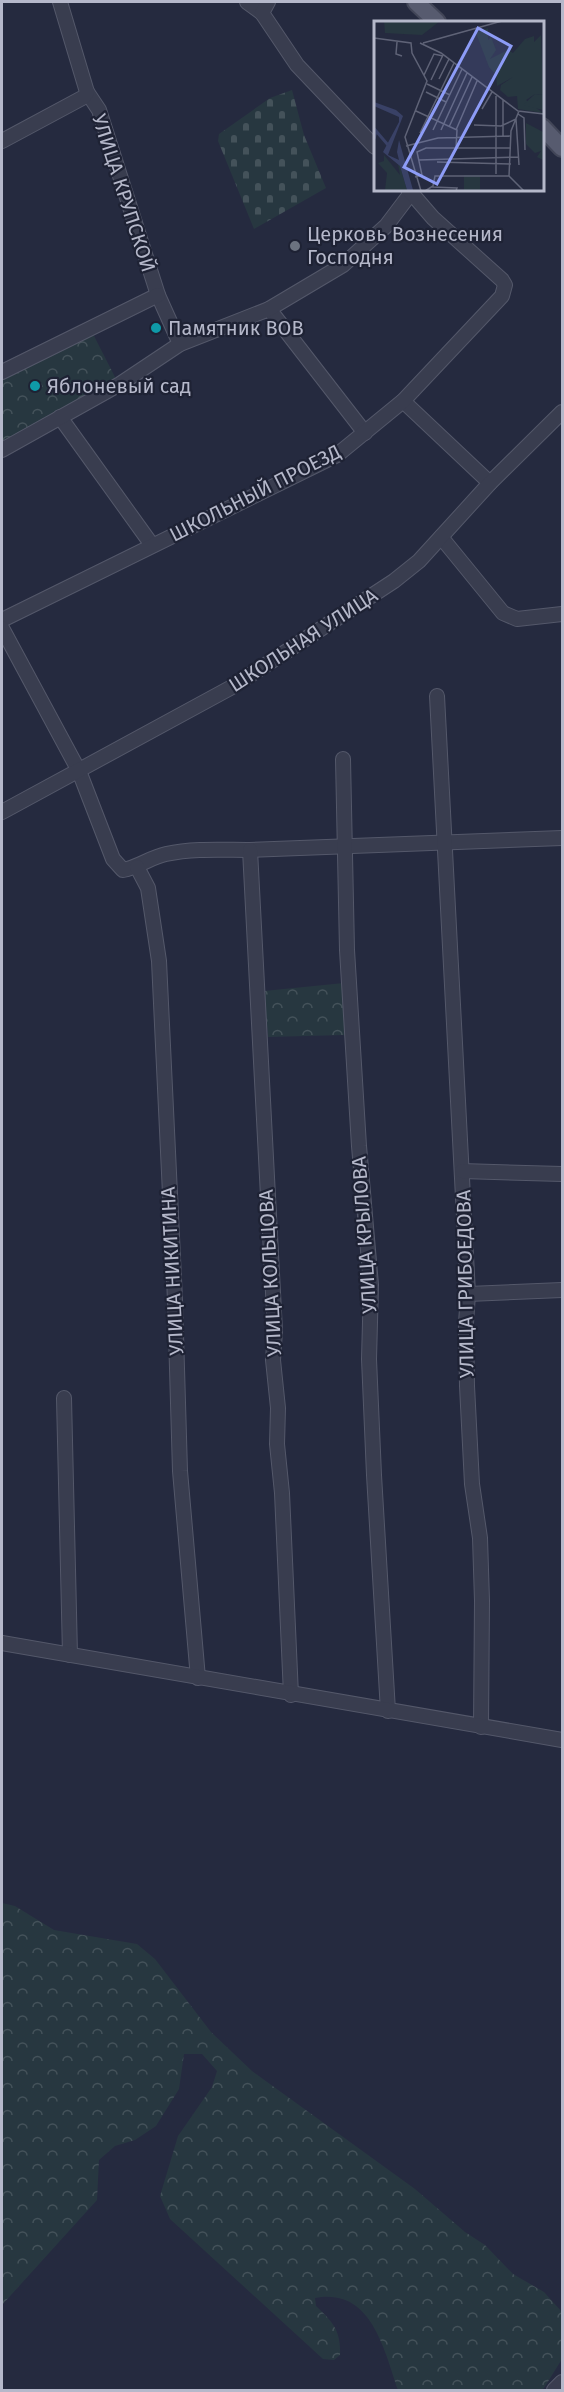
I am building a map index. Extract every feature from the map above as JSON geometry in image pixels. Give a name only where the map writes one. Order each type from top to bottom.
[{"type":"main road","points":[[416,2],[436,21]]},
{"type":"main road","points":[[543,128],[562,148]]},
{"type":"street","name":"УЛИЦА КРУПСКОЙ","points":[[60,2],[85,94],[99,110],[158,295],[180,344]]},
{"type":"street","points":[[247,2],[265,7],[297,65],[374,146]]},
{"type":"street","points":[[2,141],[85,94]]},
{"type":"street","points":[[2,450],[120,384],[180,344],[269,309],[343,265],[386,226],[410,191]]},
{"type":"street","name":"ШКОЛЬНЫЙ ПРОЕЗД","points":[[2,620],[337,455],[403,401],[502,296],[505,285],[434,218],[410,191]]},
{"type":"street","name":"УЛИЦА КРУПСКОЙ","points":[[2,372],[158,295]]},
{"type":"street","points":[[269,309],[365,433]]},
{"type":"street","points":[[403,401],[490,483]]},
{"type":"street","name":"ШКОЛЬНАЯ УЛИЦА","points":[[2,812],[232,687],[394,581],[419,561],[490,483],[562,412]]},
{"type":"street","points":[[60,417],[152,546]]},
{"type":"street","points":[[441,537],[503,614],[517,619],[562,614]]},
{"type":"street","points":[[2,628],[79,771],[113,859],[123,870],[137,867],[164,854],[200,850],[562,837]]},
{"type":"street","name":"УЛИЦА ГРИБОЕДОВА","points":[[437,696],[468,1294],[467,1386],[472,1484],[480,1538],[481,1727]]},
{"type":"street","name":"УЛИЦА КРЫЛОВА","points":[[343,759],[347,950],[359,1146],[371,1285],[369,1359],[388,1711]]},
{"type":"street","name":"УЛИЦА КОЛЬЦОВА","points":[[250,850],[275,1320],[273,1360],[278,1408],[277,1444],[282,1493],[291,1695]]},
{"type":"street","name":"УЛИЦА НИКИТИНА","points":[[137,867],[148,888],[159,962],[176,1311],[180,1471],[198,1678]]},
{"type":"street","points":[[462,1171],[562,1174]]},
{"type":"street","points":[[468,1294],[562,1290]]},
{"type":"street","points":[[64,1398],[70,1655]]},
{"type":"street","points":[[2,1643],[291,1695],[562,1740]]},
{"type":"street","points":[[554,2391],[562,2382]]},
{"type":"green space","points":[[292,90],[304,135],[326,188],[254,229],[218,141],[219,134],[270,98]]},
{"type":"green space","points":[[93,334],[116,379],[2,443],[2,379]]},
{"type":"green space","points":[[344,983],[345,1035],[268,1037],[264,991]]},
{"type":"green space","points":[[2,1903],[15,1906],[54,1930],[137,1944],[155,1959],[211,2032],[252,2071],[415,2189],[465,2232],[485,2245],[513,2274],[544,2292],[562,2312],[562,2359],[544,2388],[541,2390],[398,2390],[387,2357],[372,2324],[362,2311],[350,2302],[334,2297],[315,2298],[316,2306],[331,2322],[339,2339],[340,2355],[334,2360],[323,2359],[170,2219],[160,2196],[178,2136],[212,2087],[217,2071],[202,2054],[184,2054],[179,2089],[156,2126],[135,2140],[115,2146],[99,2160],[97,2200],[2,2305]]},
{"type":"place","name":"Церковь Вознесения Господня","points":[[295,246]]},
{"type":"place","name":"Памятник ВОВ","points":[[156,328]]},
{"type":"place","name":"Яблоневый сад","points":[[35,386]]}]
